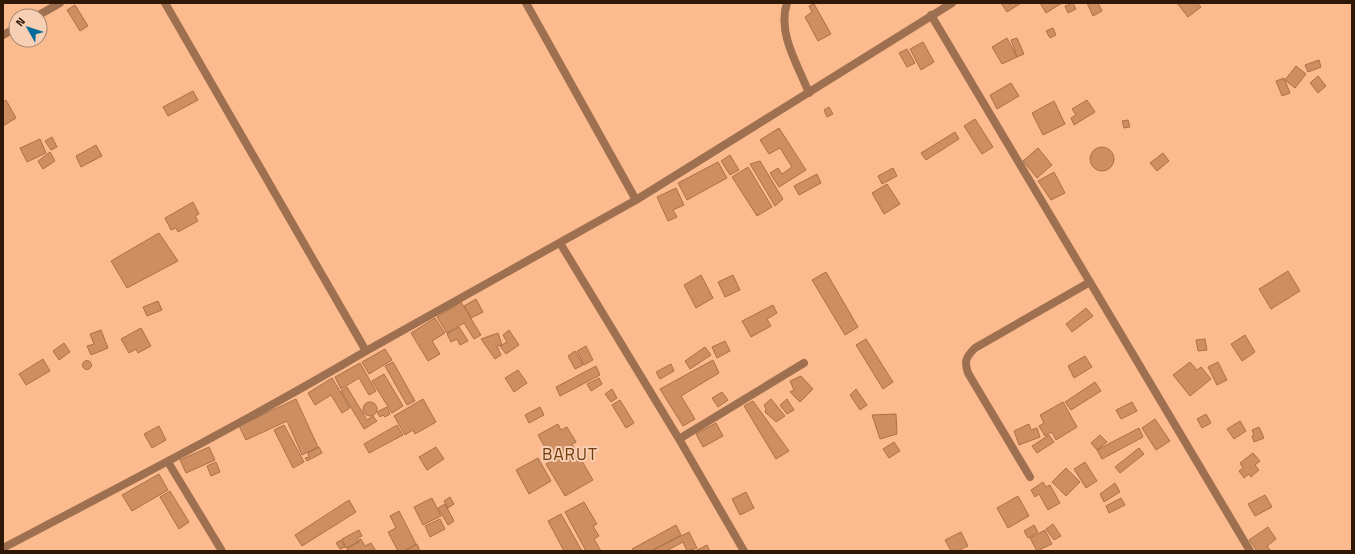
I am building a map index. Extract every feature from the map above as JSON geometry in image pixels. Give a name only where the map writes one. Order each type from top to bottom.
[{"type":"street","points":[[48,10],[60,3]]},
{"type":"street","points":[[165,3],[366,352]]},
{"type":"street","points":[[526,3],[636,200]]},
{"type":"street","points":[[787,3],[784,14],[786,35],[809,93]]},
{"type":"street","points":[[3,548],[168,462],[309,385],[636,200],[952,3]]},
{"type":"street","points":[[931,15],[1250,551]]},
{"type":"street","points":[[560,243],[679,439],[744,551]]},
{"type":"street","points":[[1030,476],[964,364],[966,358],[975,348],[1090,282]]},
{"type":"street","points":[[679,439],[804,363]]},
{"type":"street","points":[[168,462],[222,551]]},
{"type":"building","points":[[1001,3],[1021,3],[1007,12]]},
{"type":"building","points":[[1040,3],[1062,3],[1046,13]]},
{"type":"building","points":[[1073,3],[1076,9],[1068,13],[1065,6]]},
{"type":"building","points":[[1087,3],[1098,3],[1102,11],[1093,16]]},
{"type":"building","points":[[1177,3],[1197,3],[1201,7],[1188,17]]},
{"type":"building","points":[[814,4],[831,34],[818,41],[805,17],[812,12],[809,6]]},
{"type":"building","points":[[75,5],[88,26],[80,31],[67,10]]},
{"type":"building","points":[[1053,28],[1056,35],[1050,38],[1046,31]]},
{"type":"building","points":[[1007,38],[1017,57],[1002,64],[992,47]]},
{"type":"building","points":[[1017,38],[1024,54],[1017,57],[1011,40]]},
{"type":"building","points":[[923,42],[934,62],[921,70],[910,49]]},
{"type":"building","points":[[907,49],[915,63],[907,67],[899,53]]},
{"type":"building","points":[[1319,60],[1321,67],[1308,72],[1305,65]]},
{"type":"building","points":[[1296,66],[1306,74],[1295,88],[1285,80]]},
{"type":"building","points":[[1318,76],[1326,86],[1318,93],[1310,83]]},
{"type":"building","points":[[1284,78],[1290,93],[1282,96],[1276,81]]},
{"type":"building","points":[[1011,83],[1019,96],[997,109],[990,95]]},
{"type":"building","points":[[193,91],[198,100],[168,116],[163,107]]},
{"type":"building","points":[[6,100],[16,118],[3,126],[3,102]]},
{"type":"building","points":[[1087,100],[1095,112],[1074,125],[1071,118],[1076,115],[1072,109]]},
{"type":"building","points":[[1054,101],[1065,124],[1043,135],[1032,113]]},
{"type":"building","points":[[829,107],[833,114],[827,117],[824,110]]},
{"type":"building","points":[[975,119],[993,147],[982,154],[964,126]]},
{"type":"building","points":[[1128,120],[1130,127],[1124,128],[1122,121]]},
{"type":"building","points":[[779,128],[806,170],[779,187],[770,173],[778,168],[782,174],[792,167],[780,148],[769,154],[760,140]]},
{"type":"building","points":[[955,132],[959,139],[926,160],[921,153]]},
{"type":"building","points":[[52,137],[57,147],[51,150],[45,141]]},
{"type":"building","points":[[40,139],[46,153],[27,162],[20,148]]},
{"type":"building","points":[[96,145],[102,156],[81,167],[76,156]]},
{"type":"building","points":[[1102,147],[1110,151],[1114,159],[1110,167],[1102,171],[1094,167],[1090,159],[1094,151]]},
{"type":"building","points":[[1038,148],[1052,165],[1037,178],[1023,161]]},
{"type":"building","points":[[50,152],[55,161],[43,169],[38,161]]},
{"type":"building","points":[[1163,153],[1169,161],[1157,171],[1150,163]]},
{"type":"building","points":[[730,155],[739,170],[730,175],[721,161]]},
{"type":"building","points":[[760,161],[783,199],[775,206],[750,164]]},
{"type":"building","points":[[718,162],[727,178],[687,200],[678,183]]},
{"type":"building","points":[[748,167],[772,207],[757,216],[732,177]]},
{"type":"building","points":[[893,168],[897,176],[882,184],[878,176]]},
{"type":"building","points":[[1054,172],[1065,193],[1051,200],[1038,181]]},
{"type":"building","points":[[817,174],[821,183],[799,195],[794,186]]},
{"type":"building","points":[[887,184],[900,204],[884,214],[872,193]]},
{"type":"building","points":[[676,188],[684,205],[673,210],[677,217],[668,221],[657,197]]},
{"type":"building","points":[[193,202],[199,214],[195,216],[198,221],[178,232],[176,228],[171,230],[165,218]]},
{"type":"building","points":[[159,233],[178,261],[127,288],[111,261]]},
{"type":"building","points":[[1288,271],[1300,291],[1271,309],[1259,289]]},
{"type":"building","points":[[826,272],[858,327],[845,335],[812,280]]},
{"type":"building","points":[[701,275],[713,298],[696,308],[684,285]]},
{"type":"building","points":[[733,275],[740,290],[725,297],[718,282]]},
{"type":"building","points":[[476,299],[483,312],[471,318],[464,306]]},
{"type":"building","points":[[158,301],[162,310],[147,316],[143,307]]},
{"type":"building","points":[[461,302],[481,335],[474,339],[464,323],[447,333],[437,317]]},
{"type":"building","points":[[773,305],[777,313],[767,319],[771,326],[751,337],[742,321]]},
{"type":"building","points":[[1086,308],[1093,316],[1072,332],[1066,324]]},
{"type":"building","points":[[435,318],[445,333],[432,341],[440,354],[428,361],[411,333]]},
{"type":"building","points":[[459,327],[468,341],[460,345],[457,339],[451,342],[447,334]]},
{"type":"building","points":[[141,328],[151,346],[138,353],[136,349],[129,353],[121,339]]},
{"type":"building","points":[[101,330],[108,348],[91,355],[87,346],[94,344],[90,334]]},
{"type":"building","points":[[509,330],[519,345],[506,354],[500,346],[507,342],[503,335]]},
{"type":"building","points":[[498,333],[502,345],[497,346],[501,355],[495,359],[481,339]]},
{"type":"building","points":[[1245,335],[1255,352],[1242,361],[1231,344]]},
{"type":"building","points":[[866,339],[893,382],[883,389],[856,345]]},
{"type":"building","points":[[1205,339],[1207,350],[1198,351],[1196,340]]},
{"type":"building","points":[[725,341],[730,351],[717,358],[712,347]]},
{"type":"building","points":[[64,343],[70,352],[59,360],[53,351]]},
{"type":"building","points":[[586,346],[593,360],[584,365],[577,351]]},
{"type":"building","points":[[705,347],[711,355],[690,369],[685,361]]},
{"type":"building","points":[[385,349],[392,360],[369,374],[362,362]]},
{"type":"building","points":[[575,351],[583,365],[575,369],[568,356]]},
{"type":"building","points":[[1085,356],[1092,367],[1074,378],[1068,366]]},
{"type":"building","points":[[43,359],[50,371],[26,385],[19,374]]},
{"type":"building","points":[[713,360],[719,373],[681,396],[695,419],[683,426],[660,389]]},
{"type":"building","points":[[85,361],[89,361],[91,365],[89,369],[85,369],[83,367],[83,363]]},
{"type":"building","points":[[393,362],[415,401],[407,405],[385,366]]},
{"type":"building","points":[[1190,362],[1197,370],[1201,367],[1211,379],[1190,396],[1173,375]]},
{"type":"building","points":[[1218,362],[1227,380],[1217,385],[1208,367]]},
{"type":"building","points":[[360,363],[376,391],[369,395],[359,378],[341,389],[335,377]]},
{"type":"building","points":[[671,364],[674,371],[660,379],[656,372]]},
{"type":"building","points":[[596,366],[600,375],[560,396],[556,387]]},
{"type":"building","points":[[518,370],[527,383],[514,392],[505,378]]},
{"type":"building","points":[[384,374],[403,406],[392,413],[372,381]]},
{"type":"building","points":[[801,376],[813,389],[800,402],[790,392],[794,390],[790,381]]},
{"type":"building","points":[[332,378],[350,408],[342,413],[331,395],[315,405],[308,393]]},
{"type":"building","points":[[599,378],[602,384],[591,391],[587,384]]},
{"type":"building","points":[[1095,382],[1101,391],[1071,410],[1065,402]]},
{"type":"building","points":[[347,387],[367,420],[373,416],[377,421],[364,429],[341,391]]},
{"type":"building","points":[[612,389],[617,398],[611,402],[605,394]]},
{"type":"building","points":[[856,389],[867,405],[860,410],[850,395]]},
{"type":"building","points":[[722,392],[728,400],[718,407],[712,398]]},
{"type":"building","points":[[296,399],[318,447],[302,455],[287,421],[246,440],[239,426]]},
{"type":"building","points":[[423,399],[436,422],[415,434],[413,430],[405,435],[394,416]]},
{"type":"building","points":[[771,399],[785,416],[776,422],[765,412],[766,409],[764,405]]},
{"type":"building","points":[[787,399],[794,410],[787,414],[780,405]]},
{"type":"building","points":[[620,400],[634,423],[626,428],[612,405]]},
{"type":"building","points":[[753,401],[789,451],[776,459],[744,406]]},
{"type":"building","points":[[367,402],[373,402],[377,406],[377,412],[373,416],[367,416],[363,412],[363,406]]},
{"type":"building","points":[[1063,402],[1077,427],[1056,440],[1052,432],[1045,436],[1039,426],[1044,423],[1040,415]]},
{"type":"building","points":[[1132,402],[1137,411],[1121,419],[1116,410]]},
{"type":"building","points":[[387,407],[390,414],[385,417],[383,415],[380,417],[377,412]]},
{"type":"building","points":[[540,407],[544,415],[529,423],[525,415]]},
{"type":"building","points":[[896,414],[897,434],[880,439],[872,415]]},
{"type":"building","points":[[1206,414],[1211,423],[1202,428],[1197,419]]},
{"type":"building","points":[[1155,419],[1170,441],[1156,450],[1142,428]]},
{"type":"building","points":[[1240,421],[1246,431],[1234,439],[1227,429]]},
{"type":"building","points":[[716,423],[723,436],[703,447],[696,434]]},
{"type":"building","points":[[558,424],[561,430],[567,427],[576,442],[572,444],[593,480],[565,496],[546,464],[552,460],[538,435]]},
{"type":"building","points":[[1029,424],[1031,430],[1037,428],[1040,437],[1019,445],[1014,431]]},
{"type":"building","points":[[284,425],[304,462],[293,468],[274,430]]},
{"type":"building","points":[[397,425],[403,435],[369,453],[364,444]]},
{"type":"building","points":[[159,426],[166,440],[152,448],[144,434]]},
{"type":"building","points":[[1259,427],[1264,438],[1254,442],[1252,430]]},
{"type":"building","points":[[1139,428],[1143,437],[1102,459],[1097,450]]},
{"type":"building","points":[[1049,435],[1054,442],[1037,453],[1032,446]]},
{"type":"building","points":[[1100,435],[1107,442],[1097,450],[1091,443]]},
{"type":"building","points":[[894,442],[900,451],[889,458],[883,449]]},
{"type":"building","points":[[209,447],[215,460],[186,473],[180,460]]},
{"type":"building","points":[[319,447],[322,453],[307,461],[305,458],[309,457],[308,453]]},
{"type":"building","points":[[436,447],[444,459],[427,470],[419,457]]},
{"type":"building","points":[[1139,448],[1144,454],[1120,473],[1115,467]]},
{"type":"building","points":[[1253,453],[1260,461],[1255,465],[1259,470],[1251,477],[1249,474],[1244,478],[1239,471],[1243,468],[1240,463]]},
{"type":"building","points":[[538,458],[551,481],[529,494],[516,470]]},
{"type":"building","points":[[216,462],[220,472],[211,476],[207,466]]},
{"type":"building","points":[[1085,462],[1097,481],[1086,488],[1074,469]]},
{"type":"building","points":[[1066,468],[1080,482],[1066,496],[1052,482]]},
{"type":"building","points":[[159,474],[168,490],[132,511],[122,495]]},
{"type":"building","points":[[1043,482],[1046,487],[1050,485],[1060,503],[1048,510],[1039,494],[1035,497],[1031,490]]},
{"type":"building","points":[[1115,483],[1120,492],[1104,502],[1100,494]]},
{"type":"building","points":[[170,491],[189,522],[179,529],[160,497]]},
{"type":"building","points":[[746,492],[754,508],[740,515],[732,499]]},
{"type":"building","points":[[1265,495],[1272,507],[1255,516],[1248,504]]},
{"type":"building","points":[[1018,496],[1029,516],[1008,528],[997,508]]},
{"type":"building","points":[[450,497],[454,504],[448,508],[444,501]]},
{"type":"building","points":[[432,498],[441,516],[423,525],[414,507]]},
{"type":"building","points":[[1121,498],[1125,505],[1109,513],[1106,506]]},
{"type":"building","points":[[349,500],[356,512],[302,546],[295,535]]},
{"type":"building","points":[[584,502],[597,524],[593,526],[599,536],[594,539],[601,551],[586,551],[565,512]]},
{"type":"building","points":[[445,504],[454,521],[448,525],[438,508]]},
{"type":"building","points":[[399,511],[416,544],[404,551],[398,551],[388,532],[396,528],[390,516]]},
{"type":"building","points":[[561,514],[582,551],[564,551],[548,521]]},
{"type":"building","points":[[440,519],[445,529],[430,537],[425,526]]},
{"type":"building","points":[[1053,524],[1061,536],[1054,540],[1046,529]]},
{"type":"building","points":[[676,525],[681,535],[651,551],[633,551],[632,549]]},
{"type":"building","points":[[1034,525],[1038,532],[1028,538],[1024,531]]},
{"type":"building","points":[[1268,527],[1276,539],[1267,546],[1271,551],[1257,551],[1249,540]]},
{"type":"building","points":[[359,530],[362,536],[356,539],[358,542],[346,548],[342,539]]},
{"type":"building","points":[[1045,530],[1052,544],[1037,551],[1030,538]]},
{"type":"building","points":[[689,532],[697,548],[687,551],[683,542],[666,551],[651,551]]},
{"type":"building","points":[[961,532],[968,546],[957,551],[951,551],[945,540]]},
{"type":"building","points":[[361,539],[365,546],[371,543],[376,551],[348,551],[347,548],[359,542],[358,540]]},
{"type":"building","points":[[341,540],[345,547],[340,549],[336,543]]},
{"type":"building","points":[[417,544],[420,551],[405,551]]},
{"type":"building","points":[[707,545],[710,551],[695,551]]},
{"type":"district","name":"BARUT","points":[[570,454]]}]
